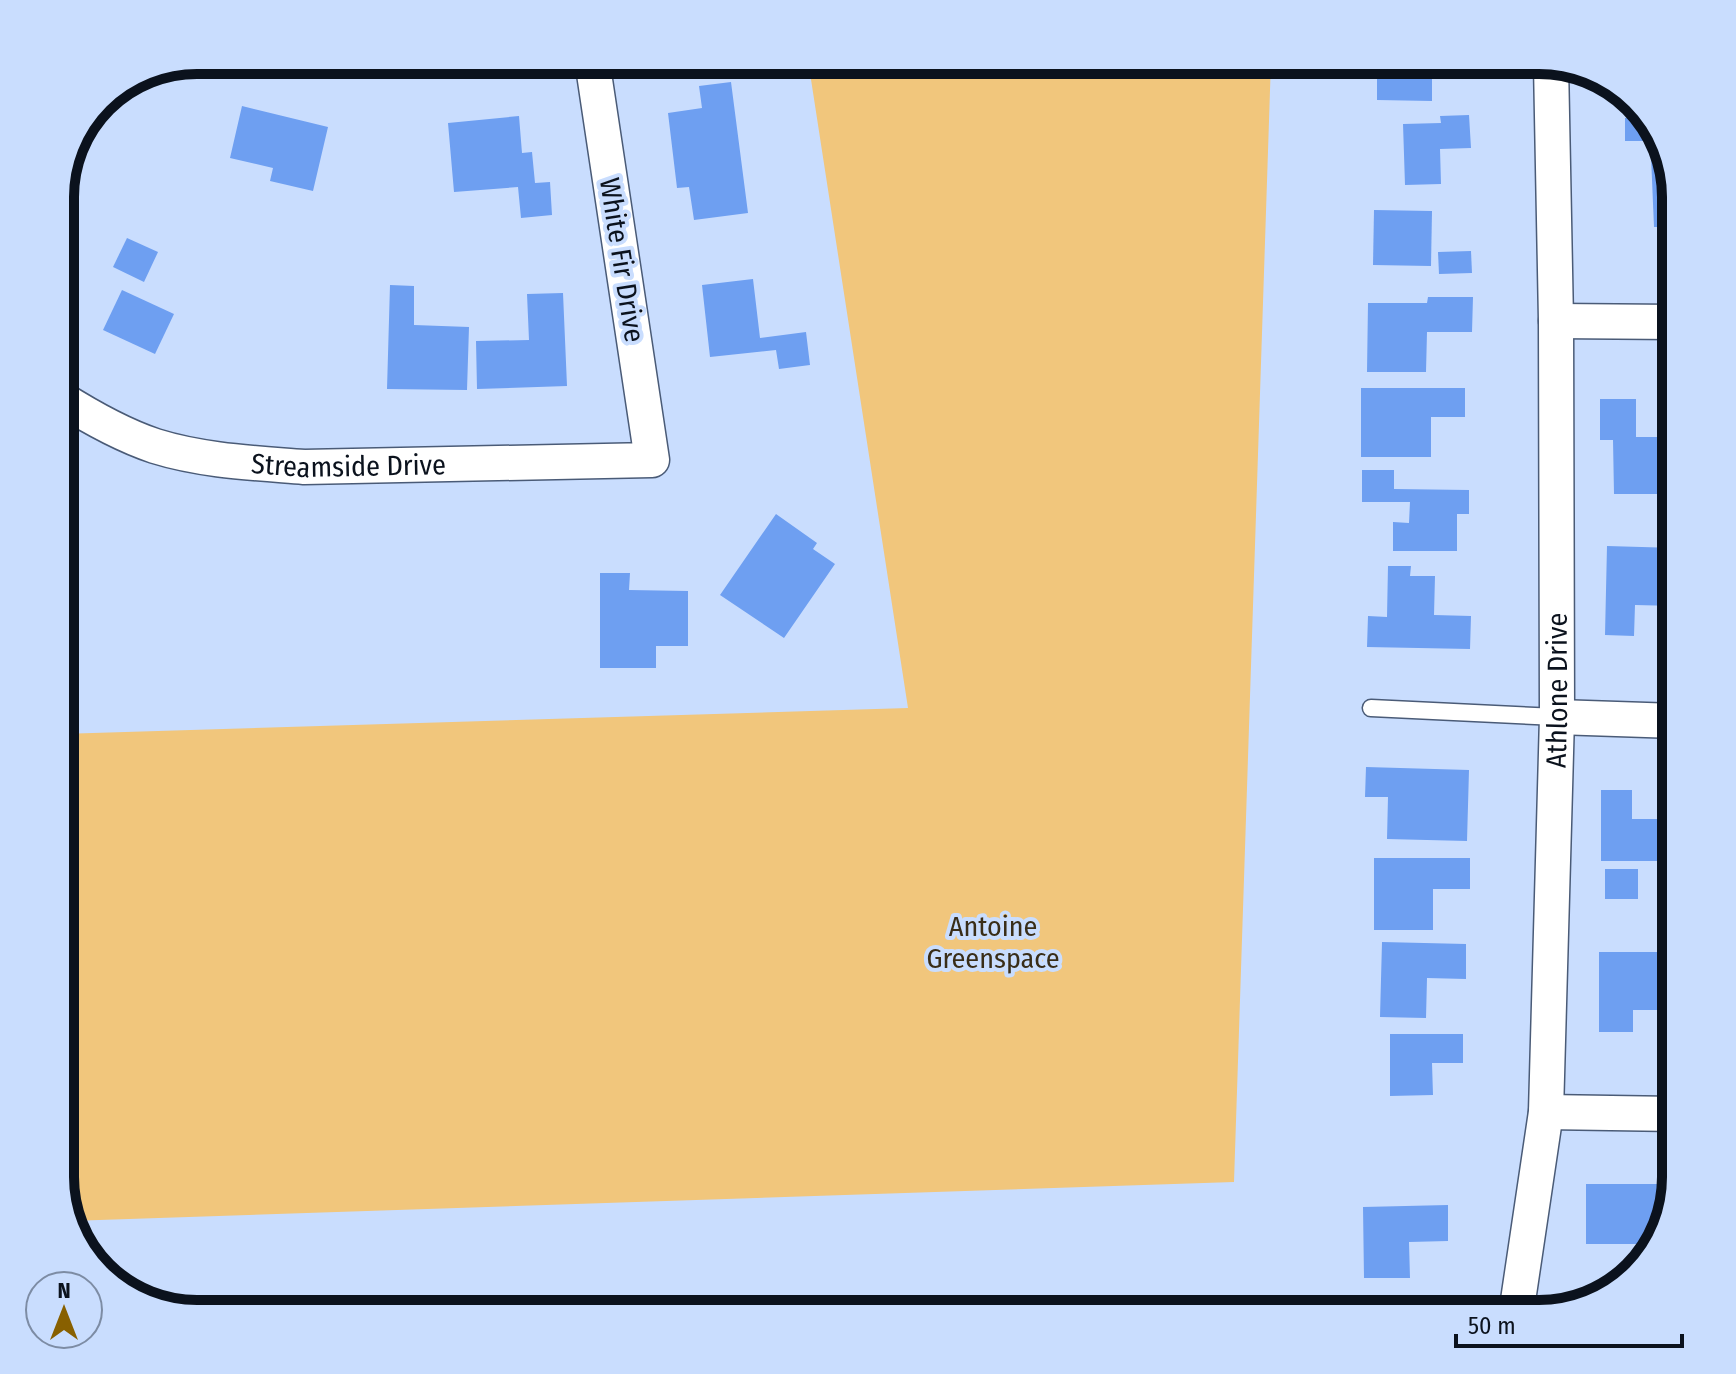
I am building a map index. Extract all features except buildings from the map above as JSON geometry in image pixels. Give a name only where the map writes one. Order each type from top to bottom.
[{"type":"street","name":"White Fir Drive","points":[[594,74],[652,460]]},
{"type":"street","name":"Athlone Drive","points":[[1518,1300],[1546,1112],[1557,717],[1556,321],[1551,75]]},
{"type":"street","points":[[1556,321],[1662,322]]},
{"type":"street","name":"Streamside Drive","points":[[74,407],[122,433],[156,446],[248,463],[304,467],[652,460]]},
{"type":"street","points":[[1557,717],[1662,721]]},
{"type":"street","points":[[1546,1112],[1662,1114]]},
{"type":"lane","points":[[1371,708],[1557,717]]},
{"type":"green space","name":"Antoine Greenspace","points":[[810,74],[1271,74],[1234,1182],[83,1221],[74,1185],[74,734],[908,708]]}]
